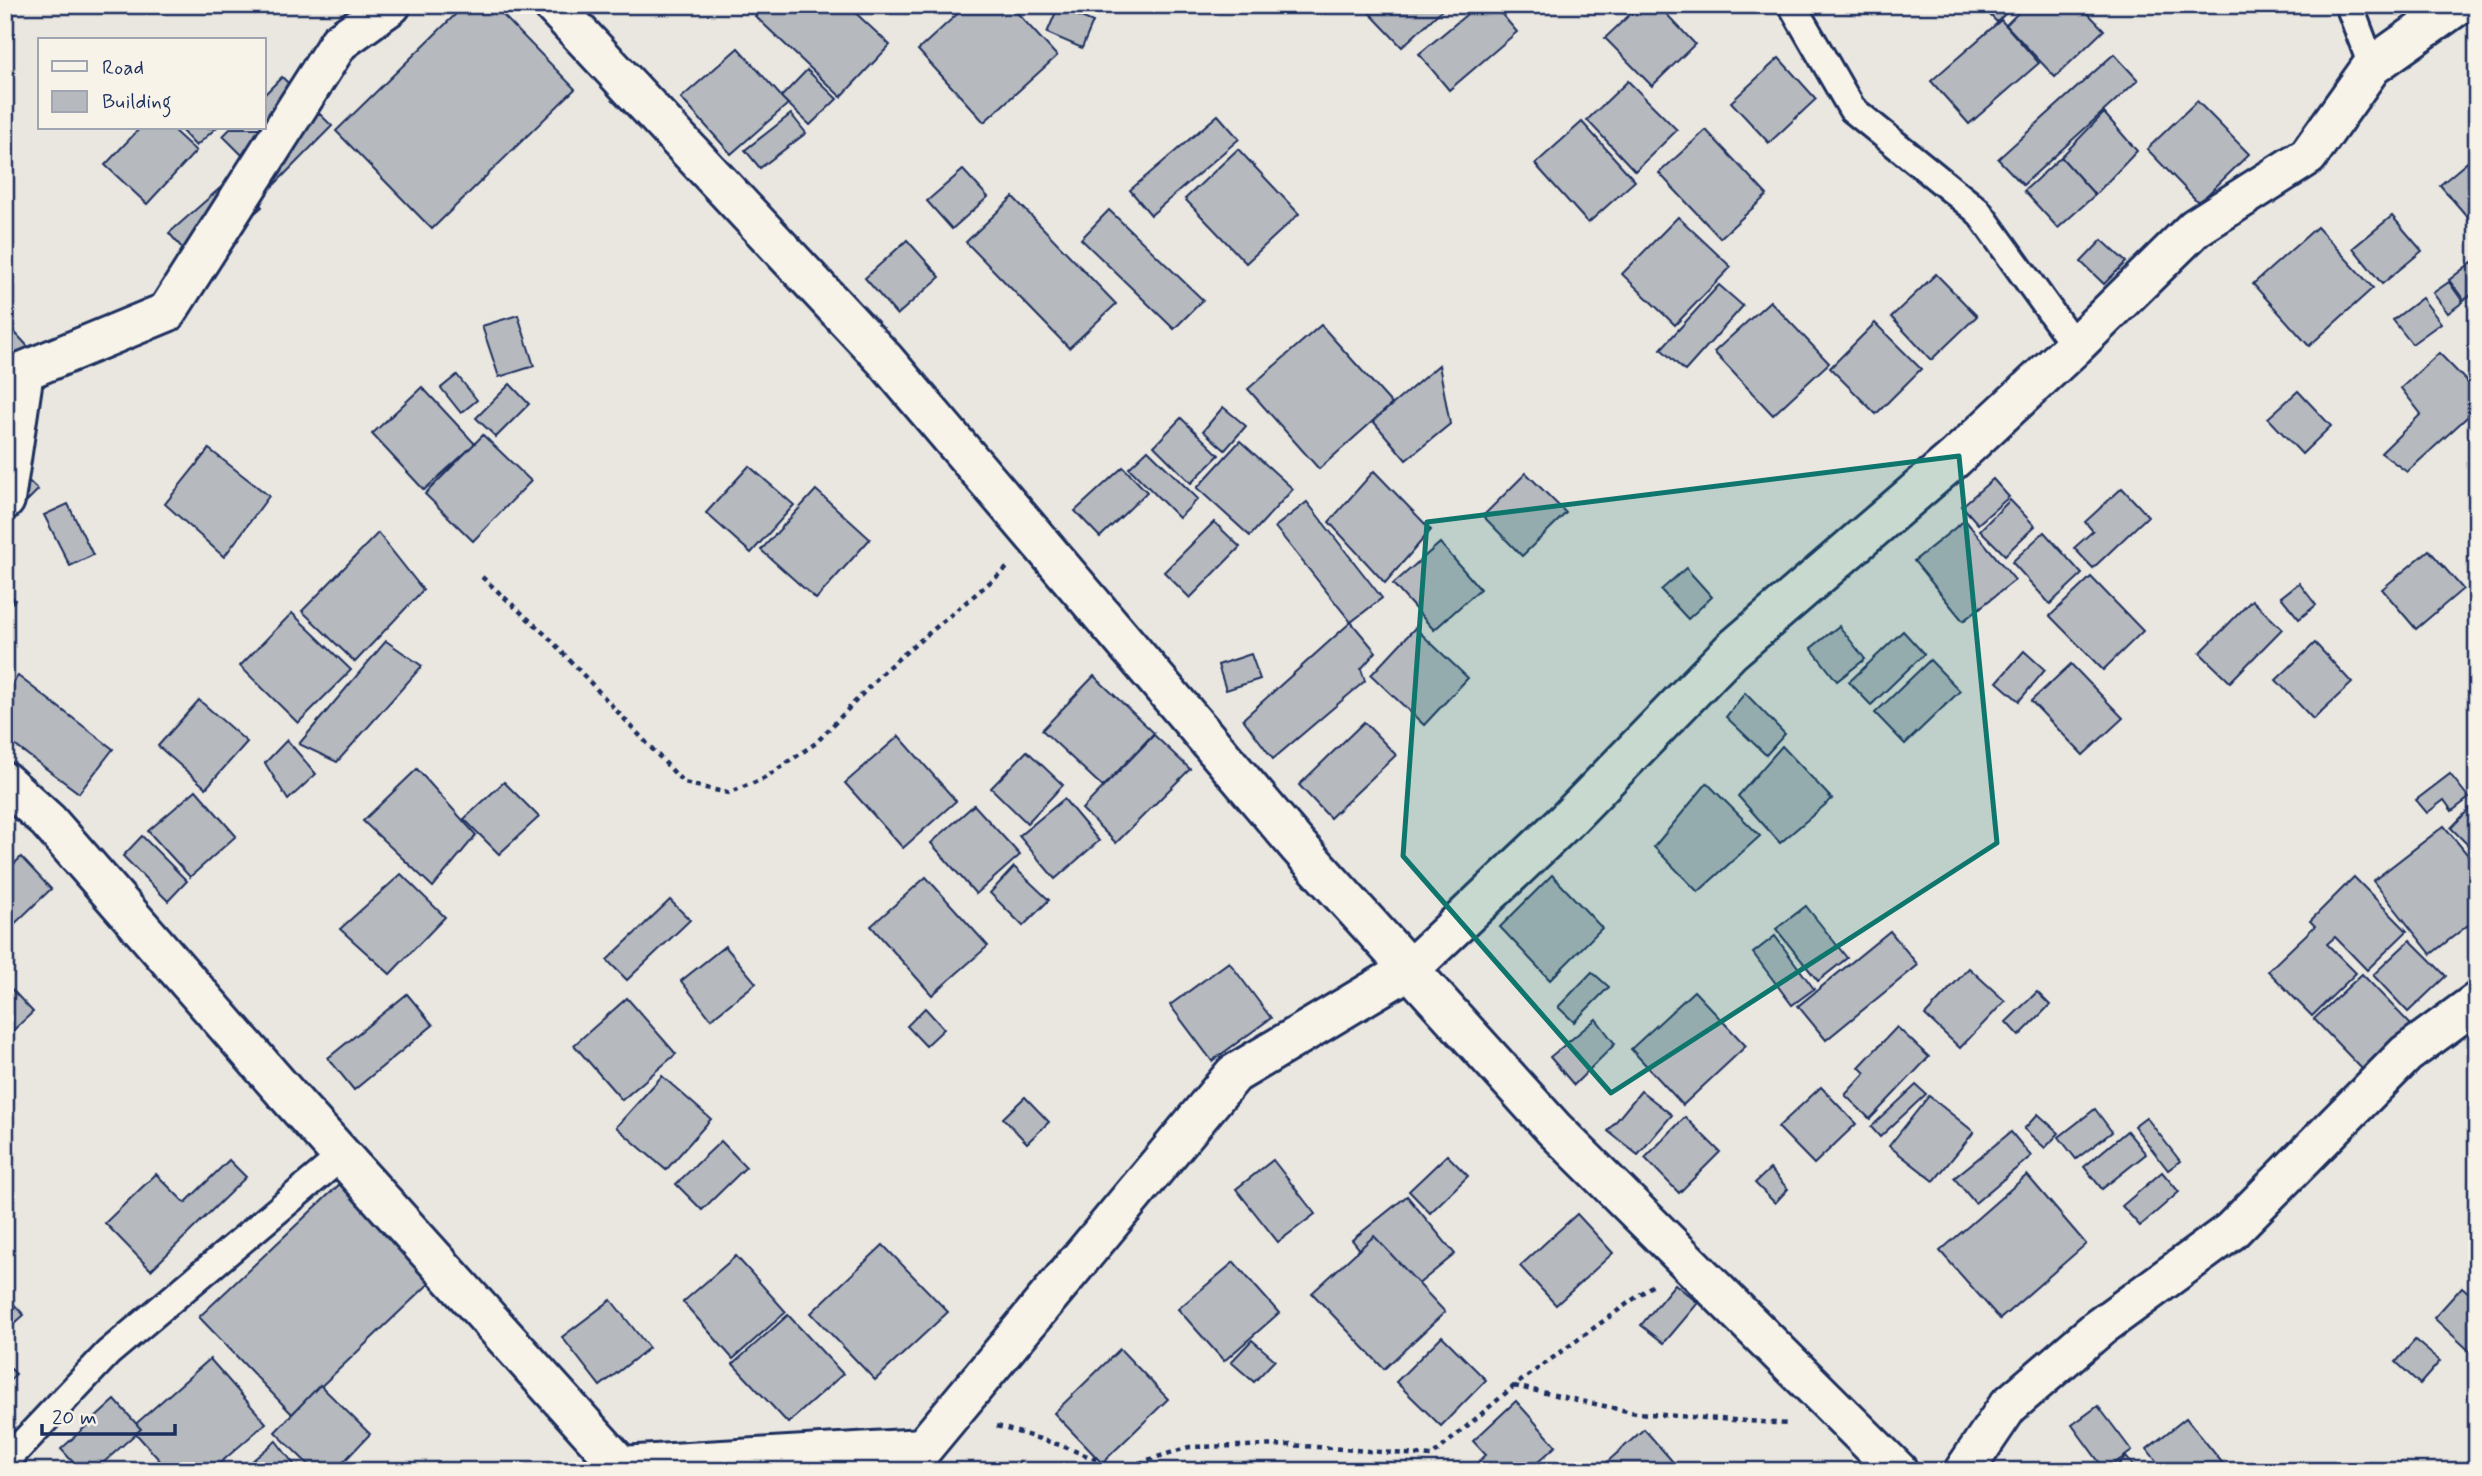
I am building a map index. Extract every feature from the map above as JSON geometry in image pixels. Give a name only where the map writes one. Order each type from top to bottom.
[{"type":"street","points":[[5,500],[24,371],[167,312],[339,42],[391,5]]},
{"type":"street","points":[[553,5],[885,360],[1298,846],[1554,1129],[1898,1471]]},
{"type":"street","points":[[5,782],[48,821],[621,1469],[915,1460],[1234,1074],[1410,970],[1566,821],[1731,651],[1955,457],[2075,346],[2195,228],[2308,156],[2372,65],[2458,5]]},
{"type":"street","points":[[1964,1471],[2008,1406],[2100,1327],[2231,1231],[2406,1054],[2477,1002]]},
{"type":"lane","points":[[1792,5],[1852,109],[1978,211],[2075,346]]},
{"type":"lane","points":[[2349,5],[2372,65]]},
{"type":"lane","points":[[5,1462],[108,1353],[342,1156]]},
{"type":"path","points":[[482,577],[548,637],[684,783],[728,793],[763,779],[816,743],[886,669],[1039,542]]},
{"type":"path","points":[[952,1412],[1060,1445],[1120,1469],[1189,1447],[1291,1446],[1432,1456],[1514,1386],[1640,1295],[1685,1258]]},
{"type":"path","points":[[1514,1386],[1636,1413],[1856,1429]]},
{"type":"highlighted area","points":[[1959,456],[1997,843],[1611,1093],[1403,856],[1427,522]]},
{"type":"building","points":[[465,5],[493,5],[575,89],[432,229],[336,131]]},
{"type":"building","points":[[765,5],[847,5],[890,45],[841,97],[755,16]]},
{"type":"building","points":[[967,5],[1010,5],[1057,56],[984,122],[918,50]]},
{"type":"building","points":[[1362,5],[1445,5],[1446,6],[1402,47]]},
{"type":"building","points":[[1478,5],[1494,5],[1517,32],[1449,90],[1419,54]]},
{"type":"building","points":[[1640,5],[1658,5],[1695,44],[1652,86],[1605,38]]},
{"type":"building","points":[[1980,5],[2014,5],[1997,22]]},
{"type":"building","points":[[2026,5],[2080,5],[2104,30],[2055,77],[2006,25]]},
{"type":"building","points":[[1058,7],[1093,22],[1082,48],[1047,33]]},
{"type":"building","points":[[2001,20],[2039,63],[1969,124],[1931,81]]},
{"type":"building","points":[[738,48],[788,104],[731,154],[681,98]]},
{"type":"building","points":[[2114,54],[2138,80],[2023,185],[1998,159]]},
{"type":"building","points":[[1779,58],[1816,99],[1769,143],[1731,102]]},
{"type":"building","points":[[807,70],[837,99],[810,125],[781,97]]},
{"type":"building","points":[[282,77],[332,126],[273,186],[223,136],[229,130],[266,130],[266,93]]},
{"type":"building","points":[[1628,81],[1677,130],[1635,171],[1587,120]]},
{"type":"building","points":[[2197,101],[2249,154],[2199,203],[2147,149]]},
{"type":"building","points":[[2104,113],[2137,151],[2095,195],[2061,157]]},
{"type":"building","points":[[791,114],[806,133],[760,168],[745,150]]},
{"type":"building","points":[[1218,115],[1239,139],[1151,215],[1130,190]]},
{"type":"building","points":[[1582,122],[1635,181],[1588,223],[1535,164]]},
{"type":"building","points":[[138,130],[173,130],[196,151],[147,204],[105,165]]},
{"type":"building","points":[[181,130],[214,130],[196,146]]},
{"type":"building","points":[[1706,130],[1767,195],[1720,238],[1659,173]]},
{"type":"building","points":[[5,135],[12,161],[5,163]]},
{"type":"building","points":[[1238,149],[1299,214],[1246,263],[1185,199]]},
{"type":"building","points":[[2477,154],[2477,228],[2440,185]]},
{"type":"building","points":[[2061,157],[2095,195],[2058,228],[2024,191]]},
{"type":"building","points":[[963,170],[988,197],[952,229],[927,201]]},
{"type":"building","points":[[235,175],[262,207],[196,264],[169,233]]},
{"type":"building","points":[[1013,197],[1116,304],[1069,348],[966,242]]},
{"type":"building","points":[[1109,210],[1203,300],[1174,329],[1081,239]]},
{"type":"building","points":[[2392,216],[2422,251],[2382,284],[2353,248]]},
{"type":"building","points":[[1678,217],[1731,267],[1675,325],[1622,274]]},
{"type":"building","points":[[2317,227],[2373,288],[2309,346],[2253,284]]},
{"type":"building","points":[[907,240],[940,277],[897,315],[865,278]]},
{"type":"building","points":[[2102,240],[2126,262],[2104,284],[2081,262]]},
{"type":"building","points":[[2472,262],[2477,268],[2477,291],[2464,300],[2449,280]]},
{"type":"building","points":[[1936,274],[1977,316],[1931,360],[1891,317]]},
{"type":"building","points":[[2449,282],[2463,302],[2448,313],[2433,293]]},
{"type":"building","points":[[1719,285],[1743,306],[1685,371],[1661,349]]},
{"type":"building","points":[[2422,298],[2441,323],[2412,344],[2393,320]]},
{"type":"building","points":[[1770,301],[1829,363],[1773,415],[1714,352]]},
{"type":"building","points":[[518,315],[534,366],[499,377],[482,326]]},
{"type":"building","points":[[1875,323],[1921,369],[1876,414],[1830,368]]},
{"type":"building","points":[[1321,325],[1392,404],[1319,469],[1248,389]]},
{"type":"building","points":[[9,326],[55,376],[5,422],[5,329]]},
{"type":"building","points":[[2439,353],[2477,392],[2477,408],[2407,472],[2381,453],[2421,414],[2401,388]]},
{"type":"building","points":[[1439,365],[1450,424],[1406,460],[1373,421]]},
{"type":"building","points":[[457,375],[477,400],[461,413],[441,388]]},
{"type":"building","points":[[510,384],[529,404],[496,437],[476,418]]},
{"type":"building","points":[[422,387],[475,444],[424,490],[372,434]]},
{"type":"building","points":[[2298,391],[2331,426],[2302,454],[2268,418]]},
{"type":"building","points":[[1223,407],[1246,426],[1225,450],[1203,431]]},
{"type":"building","points":[[1181,418],[1219,455],[1191,483],[1154,446]]},
{"type":"building","points":[[483,435],[531,481],[473,541],[425,494]]},
{"type":"building","points":[[1240,441],[1293,489],[1250,536],[1197,488]]},
{"type":"building","points":[[209,449],[269,496],[224,557],[165,504]]},
{"type":"building","points":[[1148,450],[1198,499],[1179,518],[1129,468]]},
{"type":"building","points":[[5,458],[38,490],[5,523]]},
{"type":"building","points":[[749,466],[794,505],[751,553],[706,513]]},
{"type":"building","points":[[1123,467],[1147,492],[1100,537],[1075,511]]},
{"type":"building","points":[[1374,471],[1431,530],[1385,583],[1329,522]]},
{"type":"building","points":[[1526,473],[1566,513],[1522,556],[1483,516]]},
{"type":"building","points":[[1993,479],[2009,497],[1978,524],[1962,506]]},
{"type":"building","points":[[2122,488],[2148,516],[2093,568],[2074,548],[2093,531],[2085,522]]},
{"type":"building","points":[[816,490],[870,539],[816,599],[761,550]]},
{"type":"building","points":[[2010,500],[2035,526],[2005,555],[1980,530]]},
{"type":"building","points":[[1307,502],[1382,598],[1351,622],[1275,527]]},
{"type":"building","points":[[68,504],[93,555],[70,566],[44,515]]},
{"type":"building","points":[[1965,520],[2015,580],[1963,621],[1914,561]]},
{"type":"building","points":[[1214,522],[1240,547],[1190,598],[1164,572]]},
{"type":"building","points":[[2044,532],[2082,574],[2050,604],[2012,562]]},
{"type":"building","points":[[378,533],[423,590],[355,662],[302,611]]},
{"type":"building","points":[[1440,543],[1480,589],[1434,630],[1393,584]]},
{"type":"building","points":[[2429,550],[2463,589],[2416,629],[2382,589]]},
{"type":"building","points":[[1686,568],[1712,597],[1688,619],[1661,590]]},
{"type":"building","points":[[2091,577],[2143,631],[2103,670],[2050,616]]},
{"type":"building","points":[[2299,583],[2316,605],[2299,619],[2281,597]]},
{"type":"building","points":[[5,589],[15,600],[5,609]]},
{"type":"building","points":[[2252,600],[2282,629],[2230,682],[2200,653]]},
{"type":"building","points":[[292,613],[351,670],[298,723],[240,666]]},
{"type":"building","points":[[1351,622],[1376,652],[1361,669],[1365,681],[1273,759],[1243,719]]},
{"type":"building","points":[[1839,626],[1865,659],[1837,681],[1811,648]]},
{"type":"building","points":[[1415,628],[1468,678],[1424,725],[1371,675]]},
{"type":"building","points":[[1903,631],[1924,654],[1871,705],[1849,682]]},
{"type":"building","points":[[386,641],[422,666],[337,762],[299,744]]},
{"type":"building","points":[[2315,643],[2352,683],[2313,719],[2276,680]]},
{"type":"building","points":[[2024,651],[2045,670],[2019,701],[1997,682]]},
{"type":"building","points":[[1251,654],[1260,679],[1226,690],[1218,665]]},
{"type":"building","points":[[1930,660],[1960,691],[1905,744],[1875,713]]},
{"type":"building","points":[[2071,664],[2123,718],[2083,755],[2031,701]]},
{"type":"building","points":[[18,676],[113,749],[79,793],[5,738],[5,692]]},
{"type":"building","points":[[1094,676],[1154,733],[1103,787],[1042,730]]},
{"type":"building","points":[[1745,693],[1785,734],[1766,755],[1726,717]]},
{"type":"building","points":[[199,700],[247,742],[206,788],[158,746]]},
{"type":"building","points":[[1364,722],[1396,755],[1330,818],[1299,785]]},
{"type":"building","points":[[1154,735],[1190,769],[1116,843],[1082,809]]},
{"type":"building","points":[[899,736],[956,801],[903,848],[845,783]]},
{"type":"building","points":[[287,740],[316,774],[288,800],[265,763]]},
{"type":"building","points":[[1782,746],[1832,799],[1780,843],[1738,796]]},
{"type":"building","points":[[1027,751],[1063,785],[1027,823],[991,788]]},
{"type":"building","points":[[417,769],[476,835],[433,887],[363,821]]},
{"type":"building","points":[[2450,774],[2469,798],[2452,811],[2444,800],[2427,813],[2416,800]]},
{"type":"building","points":[[504,782],[539,817],[499,854],[464,819]]},
{"type":"building","points":[[1707,783],[1760,836],[1698,892],[1654,847]]},
{"type":"building","points":[[196,790],[236,836],[190,877],[148,831]]},
{"type":"building","points":[[1064,799],[1099,841],[1055,879],[1019,836]]},
{"type":"building","points":[[974,805],[1020,855],[976,894],[931,843]]},
{"type":"building","points":[[2473,805],[2477,809],[2477,854],[2451,828]]},
{"type":"building","points":[[2444,826],[2477,866],[2477,918],[2431,954],[2373,881]]},
{"type":"building","points":[[142,836],[187,881],[168,901],[123,856]]},
{"type":"building","points":[[21,857],[51,889],[5,933],[5,873]]},
{"type":"building","points":[[1014,867],[1049,900],[1023,926],[990,893]]},
{"type":"building","points":[[401,874],[445,917],[390,974],[340,929]]},
{"type":"building","points":[[1552,875],[1602,928],[1550,980],[1500,927]]},
{"type":"building","points":[[926,877],[988,946],[932,995],[871,926]]},
{"type":"building","points":[[2354,877],[2407,931],[2367,970],[2335,937],[2327,944],[2356,973],[2312,1016],[2268,971],[2315,926],[2310,921]]},
{"type":"building","points":[[670,900],[690,920],[627,980],[607,960]]},
{"type":"building","points":[[1806,906],[1847,958],[1818,981],[1776,929]]},
{"type":"building","points":[[1890,931],[1918,965],[1826,1040],[1798,1006]]},
{"type":"building","points":[[1775,936],[1814,989],[1792,1005],[1753,953]]},
{"type":"building","points":[[2410,940],[2446,976],[2408,1012],[2373,975]]},
{"type":"building","points":[[725,946],[756,983],[711,1019],[681,981]]},
{"type":"building","points":[[1229,962],[1271,1018],[1212,1061],[1170,1005]]},
{"type":"building","points":[[1969,968],[2005,1001],[1960,1048],[1925,1015]]},
{"type":"building","points":[[1592,972],[1609,987],[1574,1022],[1558,1007]]},
{"type":"building","points":[[2362,974],[2412,1026],[2364,1071],[2314,1019]]},
{"type":"building","points":[[5,982],[33,1012],[5,1038]]},
{"type":"building","points":[[1694,991],[1746,1046],[1683,1105],[1631,1049]]},
{"type":"building","points":[[2037,992],[2050,1005],[2019,1036],[2006,1022]]},
{"type":"building","points":[[407,994],[433,1025],[354,1090],[328,1058]]},
{"type":"building","points":[[627,998],[676,1054],[622,1100],[574,1045]]},
{"type":"building","points":[[925,1008],[944,1029],[926,1046],[907,1026]]},
{"type":"building","points":[[1596,1019],[1615,1044],[1574,1085],[1550,1057]]},
{"type":"building","points":[[1897,1027],[1929,1057],[1870,1119],[1845,1095],[1865,1073],[1859,1067]]},
{"type":"building","points":[[662,1076],[711,1119],[666,1170],[616,1127]]},
{"type":"building","points":[[1916,1085],[1926,1094],[1880,1137],[1871,1127]]},
{"type":"building","points":[[1821,1087],[1856,1124],[1814,1164],[1778,1127]]},
{"type":"building","points":[[1641,1091],[1672,1115],[1638,1155],[1608,1131]]},
{"type":"building","points":[[1929,1096],[1974,1132],[1934,1181],[1889,1146]]},
{"type":"building","points":[[1025,1097],[1049,1122],[1027,1143],[1003,1118]]},
{"type":"building","points":[[2095,1109],[2112,1132],[2076,1159],[2059,1137]]},
{"type":"building","points":[[2038,1114],[2059,1133],[2045,1148],[2024,1129]]},
{"type":"building","points":[[1685,1117],[1720,1152],[1679,1193],[1645,1158]]},
{"type":"building","points":[[2146,1117],[2180,1161],[2168,1170],[2134,1126]]},
{"type":"building","points":[[2127,1131],[2146,1154],[2102,1189],[2084,1167]]},
{"type":"building","points":[[2011,1132],[2031,1156],[1975,1203],[1954,1178]]},
{"type":"building","points":[[721,1141],[746,1167],[702,1210],[676,1184]]},
{"type":"building","points":[[1447,1155],[1468,1176],[1430,1213],[1409,1191]]},
{"type":"building","points":[[229,1160],[246,1177],[151,1270],[105,1223],[156,1174],[185,1203]]},
{"type":"building","points":[[1273,1160],[1315,1214],[1278,1242],[1236,1189]]},
{"type":"building","points":[[1770,1169],[1788,1189],[1775,1203],[1755,1183]]},
{"type":"building","points":[[2162,1172],[2179,1192],[2140,1226],[2122,1206]]},
{"type":"building","points":[[2027,1175],[2086,1244],[2000,1319],[1940,1251]]},
{"type":"building","points":[[343,1181],[436,1277],[292,1414],[199,1317]]},
{"type":"building","points":[[1407,1196],[1455,1254],[1400,1299],[1352,1240]]},
{"type":"building","points":[[1577,1214],[1613,1253],[1556,1305],[1520,1266]]},
{"type":"building","points":[[1374,1236],[1445,1312],[1384,1369],[1312,1293]]},
{"type":"building","points":[[883,1245],[948,1312],[875,1380],[811,1313]]},
{"type":"building","points":[[736,1256],[786,1312],[733,1359],[683,1302]]},
{"type":"building","points":[[1234,1262],[1279,1313],[1224,1361],[1178,1309]]},
{"type":"building","points":[[1675,1284],[1698,1303],[1664,1343],[1641,1325]]},
{"type":"building","points":[[2462,1287],[2477,1300],[2477,1358],[2434,1318]]},
{"type":"building","points":[[5,1295],[24,1315],[5,1332]]},
{"type":"building","points":[[611,1300],[649,1348],[600,1386],[562,1337]]},
{"type":"building","points":[[788,1315],[843,1374],[788,1423],[733,1364]]},
{"type":"building","points":[[1442,1336],[1486,1380],[1441,1426],[1396,1382]]},
{"type":"building","points":[[1252,1340],[1275,1360],[1254,1382],[1231,1362]]},
{"type":"building","points":[[2415,1340],[2440,1361],[2420,1384],[2396,1362]]},
{"type":"building","points":[[1120,1349],[1168,1399],[1102,1463],[1054,1413]]},
{"type":"building","points":[[210,1359],[266,1423],[211,1471],[169,1471],[131,1428]]},
{"type":"building","points":[[5,1363],[16,1374],[5,1385]]},
{"type":"building","points":[[320,1385],[370,1434],[335,1471],[315,1471],[275,1432]]},
{"type":"building","points":[[115,1400],[141,1429],[94,1471],[81,1471],[61,1449]]},
{"type":"building","points":[[1516,1401],[1556,1446],[1528,1471],[1468,1471],[1486,1455],[1473,1441]]},
{"type":"building","points":[[2098,1406],[2132,1451],[2105,1470],[2072,1425]]},
{"type":"building","points":[[2186,1418],[2229,1471],[2164,1471],[2147,1449]]},
{"type":"building","points":[[1644,1429],[1681,1471],[1597,1471]]},
{"type":"building","points":[[276,1441],[299,1471],[240,1471]]},
{"type":"building","points":[[2126,1457],[2138,1471],[2111,1471]]}]
